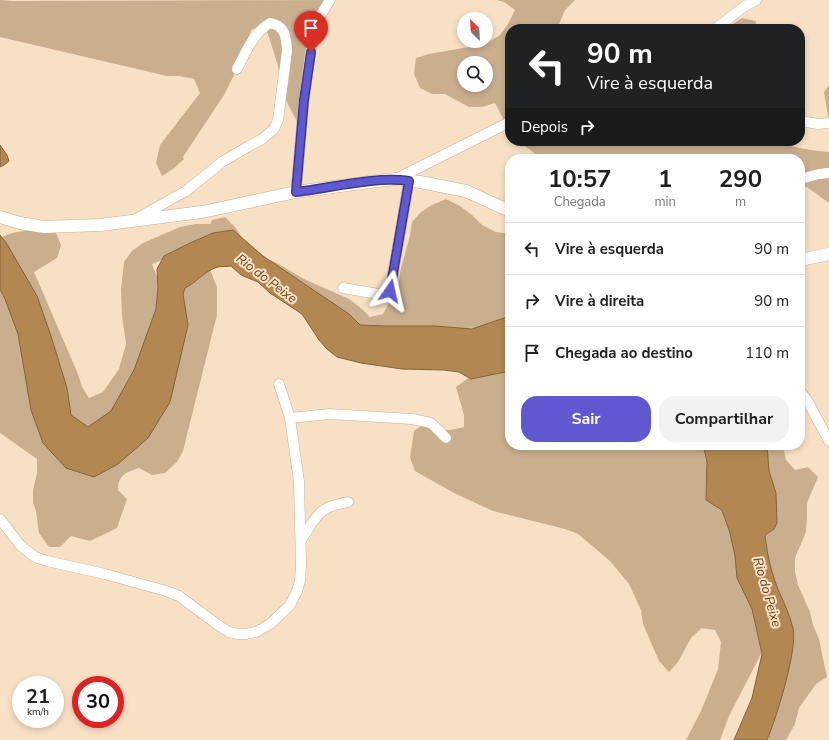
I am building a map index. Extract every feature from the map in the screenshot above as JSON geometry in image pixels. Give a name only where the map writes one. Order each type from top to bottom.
[{"type":"street","points":[[296,192],[304,100],[314,26],[330,0]]},
{"type":"street","points":[[722,24],[745,6],[756,0]]},
{"type":"street","points":[[134,220],[186,191],[222,162],[262,139],[274,129],[278,120],[288,51],[287,40],[280,26],[270,23],[261,28],[253,39],[237,69]]},
{"type":"street","points":[[805,123],[829,123]]},
{"type":"street","points":[[396,179],[505,124]]},
{"type":"street","points":[[805,178],[829,173]]},
{"type":"street","points":[[0,217],[20,223],[44,227],[100,225],[202,212],[296,192],[377,180],[396,179],[466,191],[505,209]]},
{"type":"street","points":[[343,288],[384,295],[388,294],[390,291],[409,181]]},
{"type":"street","points":[[805,259],[829,254]]},
{"type":"street","points":[[0,519],[21,546],[35,557],[128,579],[179,596],[229,632],[246,634],[256,632],[270,624],[290,605],[300,581],[301,540],[299,482],[290,418],[279,384]]},
{"type":"street","points":[[805,397],[829,441]]},
{"type":"street","points":[[290,418],[330,414],[412,419],[431,423],[446,438]]},
{"type":"street","points":[[301,540],[322,511],[332,506],[348,502]]},
{"type":"shaded area","points":[[0,0],[333,0],[321,9],[298,124],[283,94],[278,66],[264,25],[251,30],[237,69],[224,95],[183,157],[184,159],[162,176],[156,163],[160,145],[200,93],[194,79],[179,76],[167,76],[0,37]]},
{"type":"shaded area","points":[[497,0],[575,0],[565,10],[559,24],[508,24],[515,10],[504,2]]},
{"type":"shaded area","points":[[742,18],[756,21],[756,24],[733,24]]},
{"type":"shaded area","points":[[505,28],[505,122],[495,103],[482,107],[469,107],[445,94],[432,94],[420,88],[414,74],[416,58],[429,54],[463,48],[493,48],[493,40],[500,35]]},
{"type":"shaded area","points":[[829,85],[829,122],[824,92]]},
{"type":"shaded area","points":[[525,146],[790,146],[829,152],[829,203],[805,187],[805,154],[535,154]]},
{"type":"shaded area","points":[[446,199],[460,206],[482,225],[496,232],[505,233],[505,325],[466,328],[403,342],[389,342],[249,267],[177,254],[152,264],[162,290],[132,396],[87,429],[74,432],[0,239],[12,233],[26,231],[56,233],[61,245],[57,258],[34,272],[78,374],[82,387],[89,398],[103,392],[119,369],[126,344],[122,316],[121,289],[124,262],[132,251],[143,243],[180,227],[195,224],[210,224],[212,220],[225,217],[235,227],[249,248],[261,257],[275,262],[304,279],[349,299],[370,317],[383,314],[398,286],[412,222],[421,212]]},
{"type":"shaded area","points":[[207,262],[217,287],[217,315],[183,451],[177,462],[165,473],[152,475],[139,468],[127,472],[121,477],[118,490],[127,499],[117,528],[90,541],[71,536],[60,547],[49,547],[39,533],[36,511],[33,503],[33,490],[37,473],[37,459],[0,433],[0,289],[18,334],[22,355],[92,461],[177,284]]},
{"type":"shaded area","points":[[505,358],[505,450],[704,450],[739,548],[762,652],[729,716],[720,740],[686,740],[701,711],[718,669],[721,642],[715,630],[702,628],[691,638],[678,662],[669,672],[659,661],[643,624],[641,610],[629,584],[610,561],[578,534],[565,529],[493,511],[454,493],[415,471],[410,458],[414,431],[424,424],[444,430],[453,430],[464,427],[464,415],[456,387],[496,362]]},
{"type":"shaded area","points":[[747,450],[784,450],[786,460],[795,470],[808,467],[818,477],[807,503],[806,532],[795,558],[795,572],[798,585],[810,612],[813,625],[819,639],[827,677],[816,684],[799,708],[795,724],[786,740],[753,740],[779,676]]},
{"type":"water","points":[[0,145],[9,161],[0,167]]},
{"type":"water","name":"Rio do Peixe","points":[[233,230],[263,256],[349,314],[360,325],[435,326],[472,329],[505,318],[505,372],[471,379],[459,372],[444,370],[402,369],[361,363],[337,357],[319,340],[302,314],[270,293],[258,282],[241,275],[231,266],[218,267],[209,271],[185,288],[183,294],[188,325],[170,402],[148,438],[118,464],[94,477],[66,468],[43,443],[31,410],[18,334],[0,289],[0,235],[7,244],[37,296],[67,388],[71,415],[88,427],[111,411],[134,370],[156,309],[158,287],[157,269],[164,256],[213,233]]},
{"type":"water","name":"Rio do Peixe","points":[[704,450],[767,450],[769,471],[776,493],[777,523],[774,529],[765,535],[766,543],[772,573],[786,606],[793,628],[794,638],[785,684],[776,717],[767,740],[734,740],[752,698],[762,654],[752,609],[737,578],[735,556],[730,533],[722,510],[706,500],[707,462]]},
{"type":"route","points":[[311,52],[304,100],[296,192],[377,180],[396,179],[409,181],[390,291]]}]
